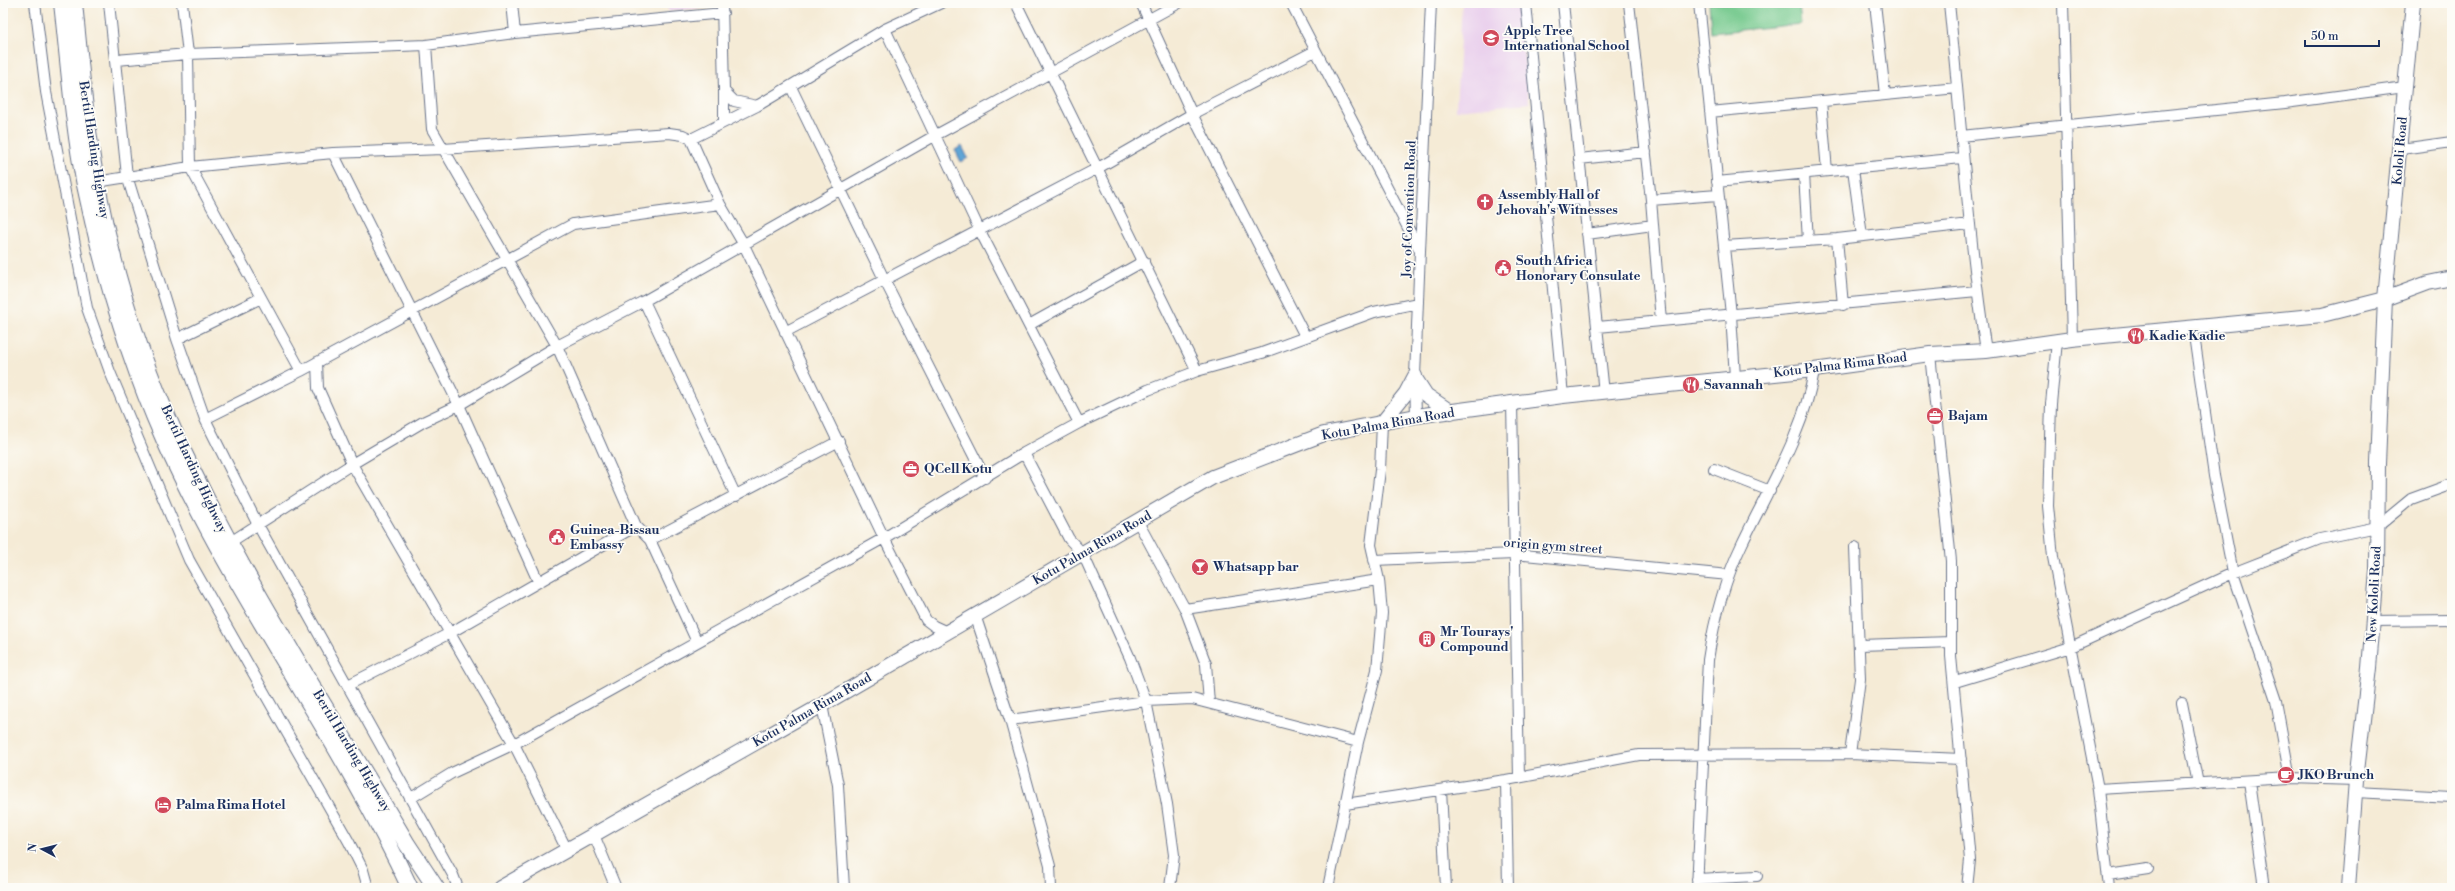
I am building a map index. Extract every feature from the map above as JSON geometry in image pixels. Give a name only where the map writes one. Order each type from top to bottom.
[{"type":"main road","name":"Bertil Harding Highway","points":[[62,3],[72,95],[85,184],[101,255],[120,322],[164,439],[223,555],[312,708],[410,888]]},
{"type":"main road","name":"Bertil Harding Highway","points":[[74,3],[83,94],[96,182],[112,252],[149,368],[175,434],[229,543],[407,844],[436,888]]},
{"type":"street","points":[[35,3],[46,92],[87,308],[110,372],[189,560],[348,842],[362,870],[368,888]]},
{"type":"street","points":[[109,3],[127,176],[177,339],[205,419],[258,525],[411,798],[453,875],[458,888]]},
{"type":"street","points":[[182,3],[188,54],[190,166],[301,371]]},
{"type":"street","points":[[512,3],[515,33]]},
{"type":"street","points":[[691,139],[791,87],[885,29],[941,3]]},
{"type":"street","points":[[1016,3],[1197,371]]},
{"type":"street","points":[[1141,3],[1192,114],[1305,336]]},
{"type":"street","points":[[229,543],[352,464],[423,422],[459,405],[557,346],[744,245],[936,135],[1179,3]]},
{"type":"street","points":[[1291,3],[1420,251]]},
{"type":"street","name":"Joy of Convention Road","points":[[1416,416],[1415,377],[1431,3]]},
{"type":"street","points":[[1526,3],[1563,396]]},
{"type":"street","points":[[1563,3],[1604,393]]},
{"type":"street","points":[[1629,3],[1651,200],[1661,321]]},
{"type":"street","points":[[1699,3],[1731,315],[1735,377]]},
{"type":"street","points":[[1875,3],[1885,95]]},
{"type":"street","points":[[1949,3],[1958,88],[1962,158],[1977,291],[1986,350]]},
{"type":"street","points":[[2063,3],[2065,126],[2072,339]]},
{"type":"street","name":"Kololi Road","points":[[2385,299],[2401,149],[2413,3]]},
{"type":"street","points":[[116,60],[188,54],[426,45],[722,8],[724,122]]},
{"type":"street","points":[[885,29],[979,229],[1079,423]]},
{"type":"street","points":[[426,45],[432,129],[557,346],[636,526],[650,540],[697,642]]},
{"type":"street","points":[[785,332],[1098,168],[1192,114],[1315,51]]},
{"type":"street","points":[[791,87],[884,279],[985,478]]},
{"type":"street","points":[[1961,136],[2285,103],[2405,87]]},
{"type":"street","points":[[1710,112],[1958,88]]},
{"type":"street","points":[[724,91],[734,101],[757,106]]},
{"type":"street","points":[[1820,101],[1827,171]]},
{"type":"street","points":[[96,182],[190,166],[333,153],[443,148],[669,133],[683,135],[691,139],[720,204],[744,245],[884,538],[926,620],[934,626],[947,632]]},
{"type":"street","points":[[2401,149],[2452,142]]},
{"type":"street","points":[[1579,159],[1646,152]]},
{"type":"street","points":[[333,153],[459,405],[538,581]]},
{"type":"street","points":[[1717,182],[1962,158]]},
{"type":"street","points":[[1853,169],[1862,236]]},
{"type":"street","points":[[1804,174],[1808,241]]},
{"type":"street","points":[[1651,200],[1718,195]]},
{"type":"street","points":[[1544,203],[1583,198]]},
{"type":"street","points":[[205,419],[301,371],[573,224],[720,204]]},
{"type":"street","points":[[1724,246],[1837,239],[1970,224]]},
{"type":"street","points":[[1587,234],[1653,225]]},
{"type":"street","points":[[1837,239],[1843,305]]},
{"type":"street","points":[[1029,325],[1144,261]]},
{"type":"street","name":"Kotu Palma Rima Road","points":[[500,888],[822,705],[1213,477],[1324,434],[1416,416],[1563,396],[1604,393],[1735,377],[1814,370],[1930,354],[1986,350],[2072,339],[2322,315],[2385,299],[2428,283],[2452,278]]},
{"type":"street","points":[[1598,327],[1843,305],[1977,291]]},
{"type":"street","points":[[177,339],[261,298]]},
{"type":"street","name":"New Kololi Road","points":[[2348,888],[2355,786],[2373,621],[2385,299]]},
{"type":"street","points":[[644,300],[736,496]]},
{"type":"street","points":[[411,798],[452,773],[514,744],[884,538],[1024,453],[1079,423],[1148,390],[1197,371],[1262,353],[1374,312],[1418,303]]},
{"type":"street","points":[[2193,328],[2214,476],[2233,573],[2276,701],[2290,778]]},
{"type":"street","points":[[2057,341],[2051,404],[2048,506],[2053,557],[2072,647],[2098,789],[2109,888]]},
{"type":"street","points":[[1930,354],[1951,561],[1951,642],[1970,860],[1967,888]]},
{"type":"street","points":[[317,362],[318,388],[352,464],[514,744],[567,850]]},
{"type":"street","points":[[1757,876],[1697,883],[1702,755],[1708,660],[1714,625],[1729,575],[1742,544],[1770,491],[1811,390],[1814,370]]},
{"type":"street","points":[[1328,888],[1358,742],[1377,670],[1382,613],[1379,580],[1371,545],[1380,470],[1382,423],[1402,399],[1415,377],[1426,395],[1451,412]]},
{"type":"street","points":[[1512,403],[1519,778]]},
{"type":"street","points":[[650,540],[838,441]]},
{"type":"street","points":[[1024,453],[1069,538],[1083,554],[1130,658],[1146,701],[1167,804],[1174,855],[1170,888]]},
{"type":"street","points":[[1714,469],[1770,491]]},
{"type":"street","points":[[1955,682],[2072,647],[2233,573],[2320,539],[2377,527],[2411,499],[2452,484]]},
{"type":"street","points":[[1138,522],[1185,610],[1206,664],[1209,703]]},
{"type":"street","points":[[348,685],[450,633],[636,526]]},
{"type":"street","points":[[1850,754],[1860,679],[1860,645],[1855,547]]},
{"type":"street","name":"origin gym street","points":[[1374,560],[1514,554],[1729,575]]},
{"type":"street","points":[[1185,610],[1379,580]]},
{"type":"street","points":[[975,615],[1010,720],[1050,866],[1051,888]]},
{"type":"street","points":[[2373,621],[2452,620]]},
{"type":"street","points":[[1860,645],[1951,642]]},
{"type":"street","points":[[1010,720],[1146,701],[1192,699],[1358,742]]},
{"type":"street","points":[[2182,703],[2198,784]]},
{"type":"street","points":[[822,705],[838,785],[844,888]]},
{"type":"street","points":[[1345,804],[1519,778],[1639,755],[1850,754],[1961,759]]},
{"type":"street","points":[[2098,789],[2290,778],[2452,797]]},
{"type":"street","points":[[1506,780],[1508,888]]},
{"type":"street","points":[[2249,781],[2264,888]]},
{"type":"street","points":[[1441,790],[1446,888]]},
{"type":"street","points":[[594,835],[616,888]]},
{"type":"street","points":[[2108,875],[2148,869]]},
{"type":"shaded area","points":[[667,3],[712,3],[712,7],[668,11]]},
{"type":"shaded area","name":"Apple Tree International School","points":[[1462,3],[1518,3],[1529,103],[1456,110]]},
{"type":"green space","points":[[1709,3],[1799,3],[1801,24],[1711,33]]},
{"type":"water","points":[[962,146],[968,158],[961,162],[955,150]]},
{"type":"place","name":"Apple Tree International School","points":[[1491,38]]},
{"type":"place","name":"Assembly Hall of Jehovah's Witnesses","points":[[1485,202]]},
{"type":"place","name":"South Africa Honorary Consulate","points":[[1503,268]]},
{"type":"place","name":"Kadie Kadie","points":[[2136,336]]},
{"type":"place","name":"Savannah","points":[[1691,385]]},
{"type":"place","name":"Bajam","points":[[1935,416]]},
{"type":"place","name":"QCell Kotu","points":[[911,469]]},
{"type":"place","name":"Guinea-Bissau Embassy","points":[[557,537]]},
{"type":"place","name":"Whatsapp bar","points":[[1200,567]]},
{"type":"place","name":"Mr Tourays' Compound","points":[[1427,639]]},
{"type":"place","name":"JKO Brunch","points":[[2286,775]]},
{"type":"place","name":"Palma Rima Hotel","points":[[163,805]]}]
